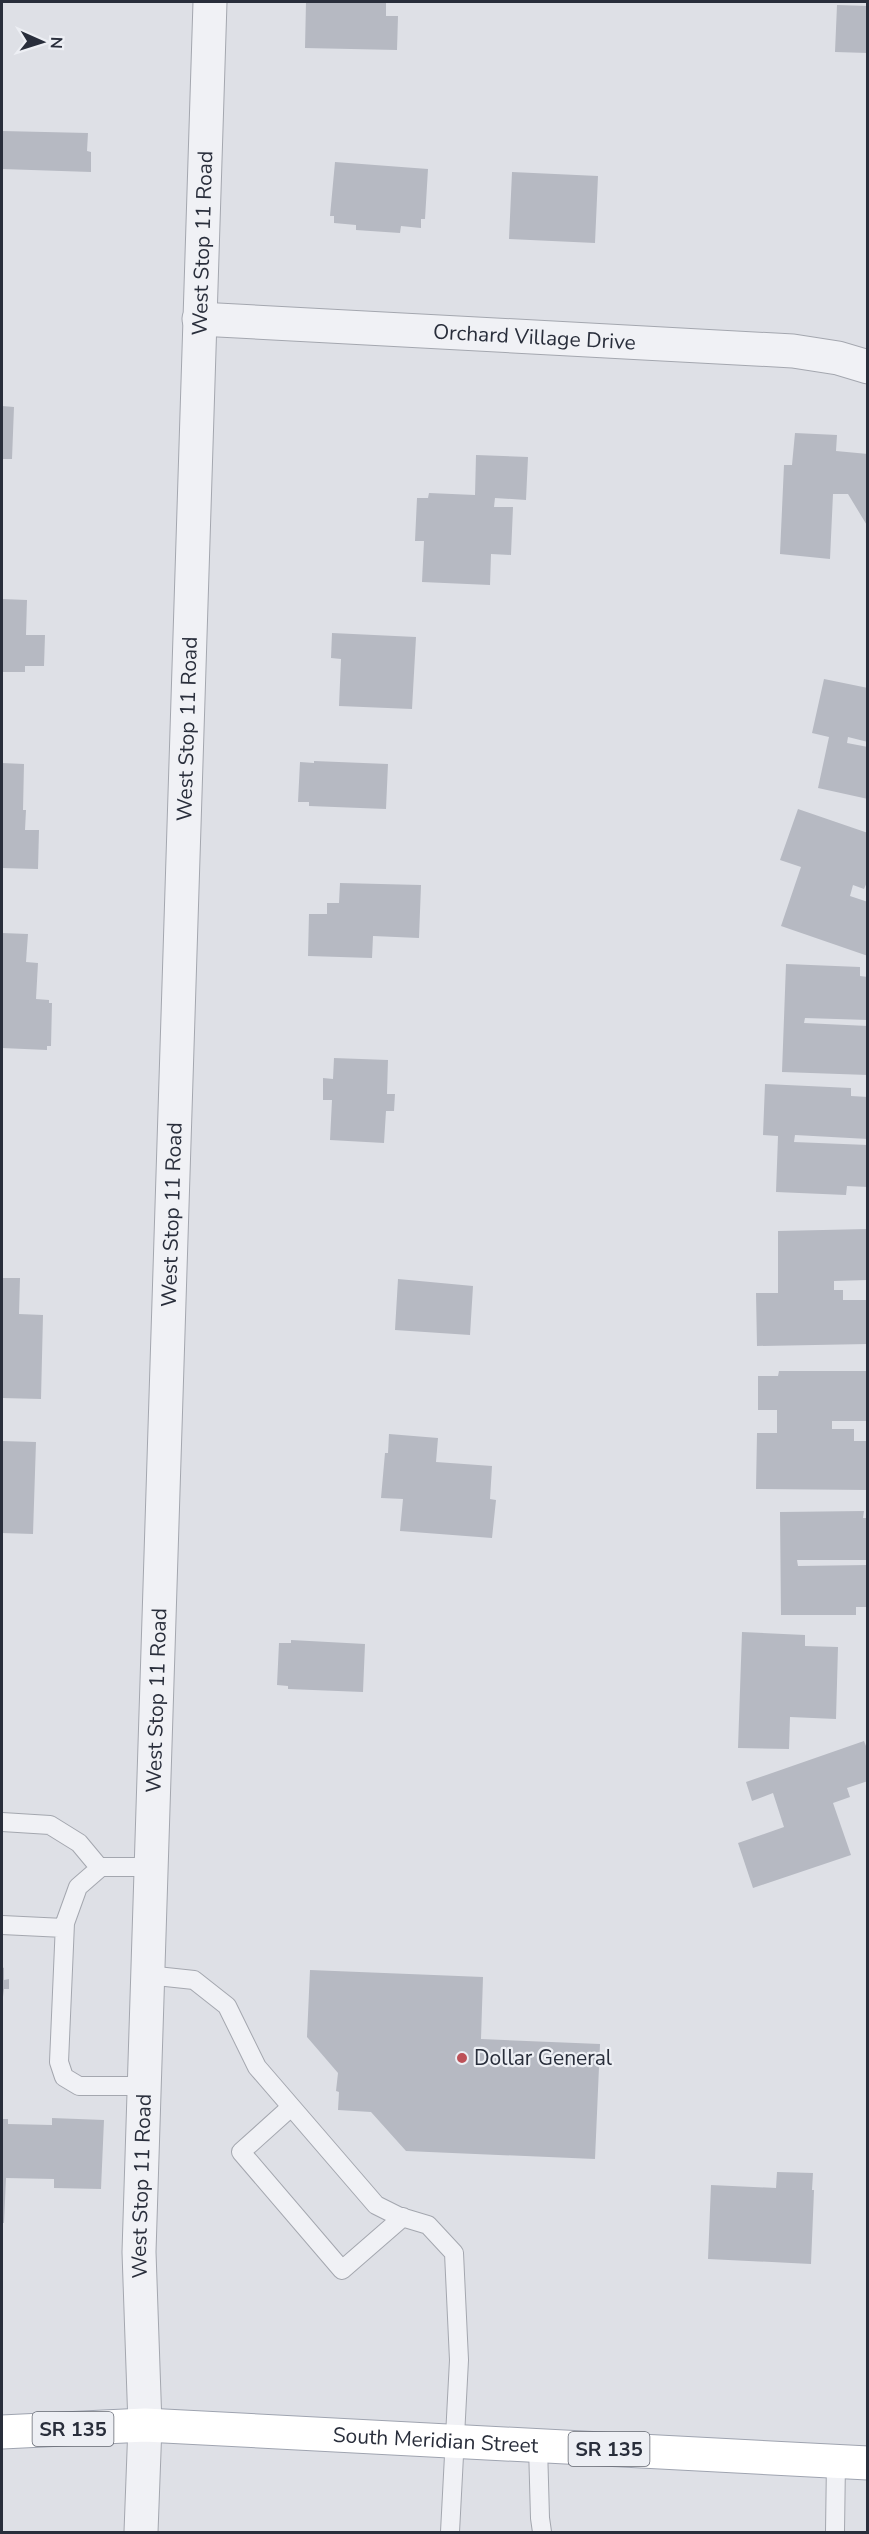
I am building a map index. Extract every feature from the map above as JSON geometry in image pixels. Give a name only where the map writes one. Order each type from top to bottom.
[{"type":"main road","name":"South Meridian Street","points":[[2,2432],[145,2426],[852,2462]]},
{"type":"street","name":"West Stop 11 Road","points":[[141,2532],[145,2426],[139,2252],[210,2]]},
{"type":"street","name":"Orchard Village Drive","points":[[199,319],[793,351],[838,358],[867,367]]},
{"type":"lane","points":[[2,1822],[50,1825],[79,1843],[101,1867]]},
{"type":"lane","points":[[144,2086],[79,2086],[64,2077],[59,2062],[64,1928],[78,1887],[101,1867],[151,1867]]},
{"type":"lane","points":[[2,1924],[64,1928]]},
{"type":"lane","points":[[147,1975],[194,1980],[227,2006],[256,2067],[376,2205],[428,2225],[454,2253],[459,2361],[450,2532]]},
{"type":"lane","points":[[291,2107],[242,2152],[342,2270],[403,2217]]},
{"type":"lane","points":[[538,2446],[542,2532]]},
{"type":"lane","points":[[835,2532],[852,2462]]},
{"type":"building","points":[[306,2],[386,2],[386,16],[398,16],[397,50],[305,48]]},
{"type":"building","points":[[837,5],[868,6],[868,53],[835,52]]},
{"type":"building","points":[[2,131],[88,133],[87,151],[91,152],[91,172],[2,169]]},
{"type":"building","points":[[335,162],[428,169],[425,219],[421,219],[421,228],[401,226],[400,233],[356,230],[356,225],[334,223],[334,216],[330,216]]},
{"type":"building","points":[[512,172],[598,176],[595,243],[509,239]]},
{"type":"building","points":[[2,406],[14,407],[12,459],[2,459]]},
{"type":"building","points":[[795,433],[837,435],[836,451],[868,454],[868,527],[848,494],[833,494],[830,559],[780,554],[784,465],[792,465]]},
{"type":"building","points":[[476,455],[528,457],[526,500],[495,498],[494,507],[513,507],[511,555],[491,554],[490,585],[422,582],[424,541],[415,541],[417,498],[428,498],[429,493],[475,495]]},
{"type":"building","points":[[2,599],[27,600],[26,635],[45,635],[44,666],[25,666],[25,672],[2,672]]},
{"type":"building","points":[[332,633],[416,637],[412,709],[339,706],[341,659],[331,658]]},
{"type":"building","points":[[824,679],[868,688],[868,742],[848,737],[847,743],[868,747],[868,799],[818,788],[829,737],[812,733]]},
{"type":"building","points":[[314,761],[388,764],[386,809],[309,806],[309,802],[298,802],[300,762],[314,763]]},
{"type":"building","points":[[2,763],[24,764],[25,830],[39,830],[38,869],[2,868]]},
{"type":"building","points":[[798,809],[868,833],[868,880],[864,889],[853,885],[850,896],[868,902],[868,956],[781,926],[801,867],[780,860]]},
{"type":"building","points":[[340,883],[421,885],[419,938],[373,936],[372,958],[308,956],[309,914],[327,914],[327,903],[339,903]]},
{"type":"building","points":[[2,933],[28,934],[26,962],[38,963],[36,999],[49,1000],[49,1003],[52,1003],[51,1046],[47,1046],[47,1050],[2,1048]]},
{"type":"building","points":[[786,964],[860,967],[860,976],[868,977],[868,1020],[805,1018],[804,1023],[868,1026],[868,1075],[782,1072]]},
{"type":"building","points":[[334,1058],[388,1060],[387,1094],[395,1094],[394,1111],[386,1111],[384,1143],[330,1140],[332,1100],[323,1100],[323,1078],[333,1079]]},
{"type":"building","points":[[765,1084],[851,1088],[851,1096],[868,1097],[868,1139],[795,1135],[794,1142],[868,1145],[868,1187],[847,1186],[846,1195],[776,1192],[778,1136],[763,1135]]},
{"type":"building","points":[[868,1229],[868,1280],[834,1281],[834,1290],[843,1290],[843,1300],[868,1300],[868,1344],[757,1346],[756,1293],[778,1293],[778,1231]]},
{"type":"building","points":[[2,1278],[20,1278],[19,1314],[43,1315],[41,1399],[2,1398]]},
{"type":"building","points":[[398,1279],[473,1286],[470,1335],[395,1330]]},
{"type":"building","points":[[779,1371],[868,1371],[868,1421],[832,1421],[832,1429],[854,1429],[854,1441],[868,1441],[868,1490],[756,1489],[757,1433],[777,1433],[777,1410],[758,1410],[758,1376],[778,1376]]},
{"type":"building","points":[[389,1434],[438,1438],[436,1462],[492,1466],[490,1499],[496,1500],[492,1538],[400,1531],[403,1499],[381,1498]]},
{"type":"building","points":[[2,1441],[36,1442],[33,1534],[2,1533]]},
{"type":"building","points":[[864,1511],[863,1518],[868,1518],[868,1560],[797,1560],[798,1566],[868,1565],[868,1607],[856,1607],[856,1615],[781,1615],[780,1512]]},
{"type":"building","points":[[742,1632],[805,1635],[805,1646],[838,1647],[836,1719],[790,1717],[789,1749],[738,1748]]},
{"type":"building","points":[[291,1640],[365,1644],[363,1692],[288,1689],[288,1686],[277,1685],[279,1643],[291,1643]]},
{"type":"building","points":[[864,1741],[868,1751],[868,1781],[847,1788],[850,1797],[833,1803],[851,1855],[753,1888],[738,1843],[784,1827],[773,1793],[752,1801],[746,1782]]},
{"type":"building","points":[[2,1967],[4,1968],[4,1980],[9,1979],[9,1989],[4,1989],[3,1997],[2,1997]]},
{"type":"building","name":"Dollar General","points":[[310,1970],[483,1977],[481,2039],[600,2044],[595,2159],[406,2151],[371,2112],[338,2110],[339,2092],[336,2091],[338,2073],[307,2037]]},
{"type":"building","points":[[52,2118],[104,2120],[101,2189],[54,2188],[54,2179],[6,2178],[4,2223],[2,2223],[2,2119],[8,2119],[8,2124],[52,2125]]},
{"type":"building","points":[[777,2172],[813,2173],[811,2264],[708,2259],[711,2185],[776,2188]]},
{"type":"place","name":"Dollar General","points":[[462,2058]]}]
